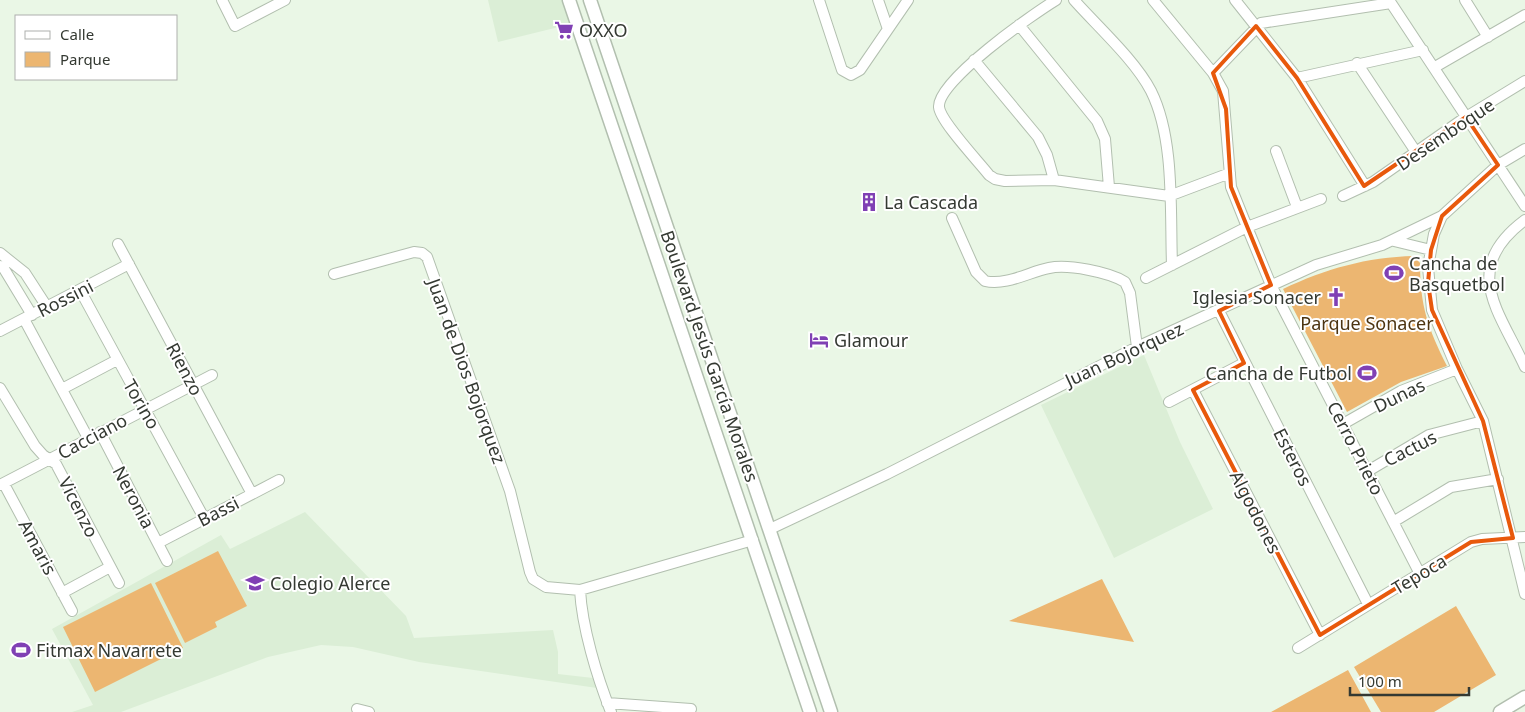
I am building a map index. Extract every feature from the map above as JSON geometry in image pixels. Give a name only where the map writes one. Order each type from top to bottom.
[{"type":"main road","name":"Boulevard Jesús García Morales","points":[[570,0],[810,712]]},
{"type":"main road","name":"Boulevard Jesús García Morales","points":[[590,0],[831,712]]},
{"type":"main road","points":[[583,40],[601,34]]},
{"type":"main road","points":[[1500,712],[1525,697]]},
{"type":"street","points":[[222,0],[235,26],[284,0]]},
{"type":"street","points":[[819,0],[842,70],[852,75],[860,70],[908,0]]},
{"type":"street","points":[[878,0],[888,29]]},
{"type":"street","points":[[1056,0],[1019,25],[974,60],[946,90],[940,100],[941,116],[995,179],[1054,180],[1169,196],[1230,173]]},
{"type":"street","points":[[1074,0],[1138,72],[1150,91],[1164,136],[1172,265]]},
{"type":"street","name":"Cerro Prieto","points":[[1153,0],[1213,73],[1223,91],[1232,187],[1247,227],[1271,285],[1420,574]]},
{"type":"street","points":[[1235,0],[1297,78],[1365,186]]},
{"type":"street","points":[[1465,0],[1488,38]]},
{"type":"street","points":[[1213,73],[1256,26],[1390,2],[1525,206]]},
{"type":"street","points":[[1434,67],[1488,38],[1525,15]]},
{"type":"street","points":[[1019,25],[1097,121],[1105,139],[1109,187]]},
{"type":"street","points":[[1297,78],[1423,50]]},
{"type":"street","points":[[974,60],[1038,137],[1047,154],[1054,180]]},
{"type":"street","points":[[1356,64],[1416,152]]},
{"type":"street","name":"Desemboque","points":[[1343,196],[1374,182],[1466,117],[1525,81]]},
{"type":"street","name":"Juan Bojorquez","points":[[770,529],[887,474],[1137,347],[1271,285],[1332,259],[1394,240],[1442,216],[1498,165],[1525,149]]},
{"type":"street","points":[[1276,151],[1297,207]]},
{"type":"street","points":[[1146,278],[1247,227],[1321,199]]},
{"type":"street","points":[[1442,216],[1431,250],[1428,267],[1432,310],[1457,369],[1483,421],[1513,538],[1525,594]]},
{"type":"street","points":[[952,218],[976,272],[985,281],[999,282],[1060,267],[1092,271],[1125,282],[1130,292],[1137,347]]},
{"type":"street","points":[[1524,362],[1496,312],[1488,286],[1491,266],[1498,247],[1514,228],[1525,220]]},
{"type":"street","points":[[1394,240],[1431,250]]},
{"type":"street","name":"Rienzo","points":[[118,244],[252,494]]},
{"type":"street","name":"Juan de Dios Bojorquez","points":[[334,274],[414,252],[422,253],[427,257],[510,490],[532,579],[546,587],[580,590]]},
{"type":"street","points":[[47,307],[25,273],[5,256],[2,267],[88,438]]},
{"type":"street","name":"Rossini","points":[[0,331],[129,264]]},
{"type":"street","name":"Torino","points":[[80,290],[204,518]]},
{"type":"street","name":"Esteros","points":[[1218,311],[1368,604]]},
{"type":"street","points":[[62,389],[117,360]]},
{"type":"street","points":[[1169,402],[1244,363]]},
{"type":"street","name":"Dunas","points":[[1344,424],[1401,391],[1457,369]]},
{"type":"street","name":"Cacciano","points":[[2,484],[212,375]]},
{"type":"street","name":"Vicenzo","points":[[0,388],[35,446],[60,470],[119,583]]},
{"type":"street","name":"Algodones","points":[[1193,390],[1320,635]]},
{"type":"street","name":"Cactus","points":[[1368,471],[1429,435],[1483,421]]},
{"type":"street","name":"Neronia","points":[[100,432],[167,561]]},
{"type":"street","points":[[1393,522],[1451,487],[1498,479]]},
{"type":"street","name":"Bassi","points":[[158,543],[279,480]]},
{"type":"street","name":"Amaris","points":[[2,484],[72,611]]},
{"type":"street","name":"Tepoca","points":[[1298,648],[1368,604],[1477,540],[1525,537]]},
{"type":"street","points":[[691,709],[609,707],[586,633],[581,611],[580,590],[753,540]]},
{"type":"street","points":[[62,593],[110,567]]},
{"type":"street","points":[[357,709],[370,712]]},
{"type":"highlighted area","points":[[1256,26],[1297,78],[1364,186],[1466,117],[1498,165],[1442,216],[1431,250],[1428,283],[1432,310],[1483,421],[1513,538],[1471,542],[1320,635],[1193,390],[1244,363],[1219,311],[1271,285],[1231,187],[1226,109],[1213,73]]},
{"type":"shaded area","points":[[488,0],[562,0],[571,24],[498,42]]},
{"type":"shaded area","points":[[1144,355],[1180,442],[1213,509],[1114,558],[1041,405]]},
{"type":"shaded area","name":"Colegio Alerce","points":[[305,512],[406,616],[414,638],[553,630],[558,652],[558,674],[593,678],[597,688],[419,662],[353,647],[321,645],[268,657],[121,712],[72,712],[93,705],[52,629],[221,535],[230,549]]},
{"type":"green space","name":"Parque Sonacer","points":[[1414,256],[1420,263],[1420,278],[1426,316],[1447,366],[1401,382],[1347,412],[1283,289],[1347,265],[1380,259]]},
{"type":"green space","points":[[218,551],[247,606],[215,622],[217,627],[185,643],[155,583]]},
{"type":"green space","points":[[1102,579],[1134,642],[1009,621]]},
{"type":"green space","points":[[151,583],[183,648],[95,692],[63,627]]},
{"type":"green space","points":[[1456,606],[1496,675],[1434,712],[1381,712],[1354,667]]},
{"type":"green space","points":[[1348,670],[1371,712],[1271,712]]},
{"type":"place","name":"OXXO","points":[[564,30]]},
{"type":"place","name":"La Cascada","points":[[869,202]]},
{"type":"place","name":"Cancha de Basquetbol","points":[[1394,273]]},
{"type":"place","name":"Iglesia Sonacer","points":[[1336,297]]},
{"type":"place","name":"Glamour","points":[[819,340]]},
{"type":"place","name":"Cancha de Futbol","points":[[1367,373]]},
{"type":"place","name":"Colegio Alerce","points":[[255,583]]},
{"type":"place","name":"Fitmax Navarrete","points":[[21,650]]}]
